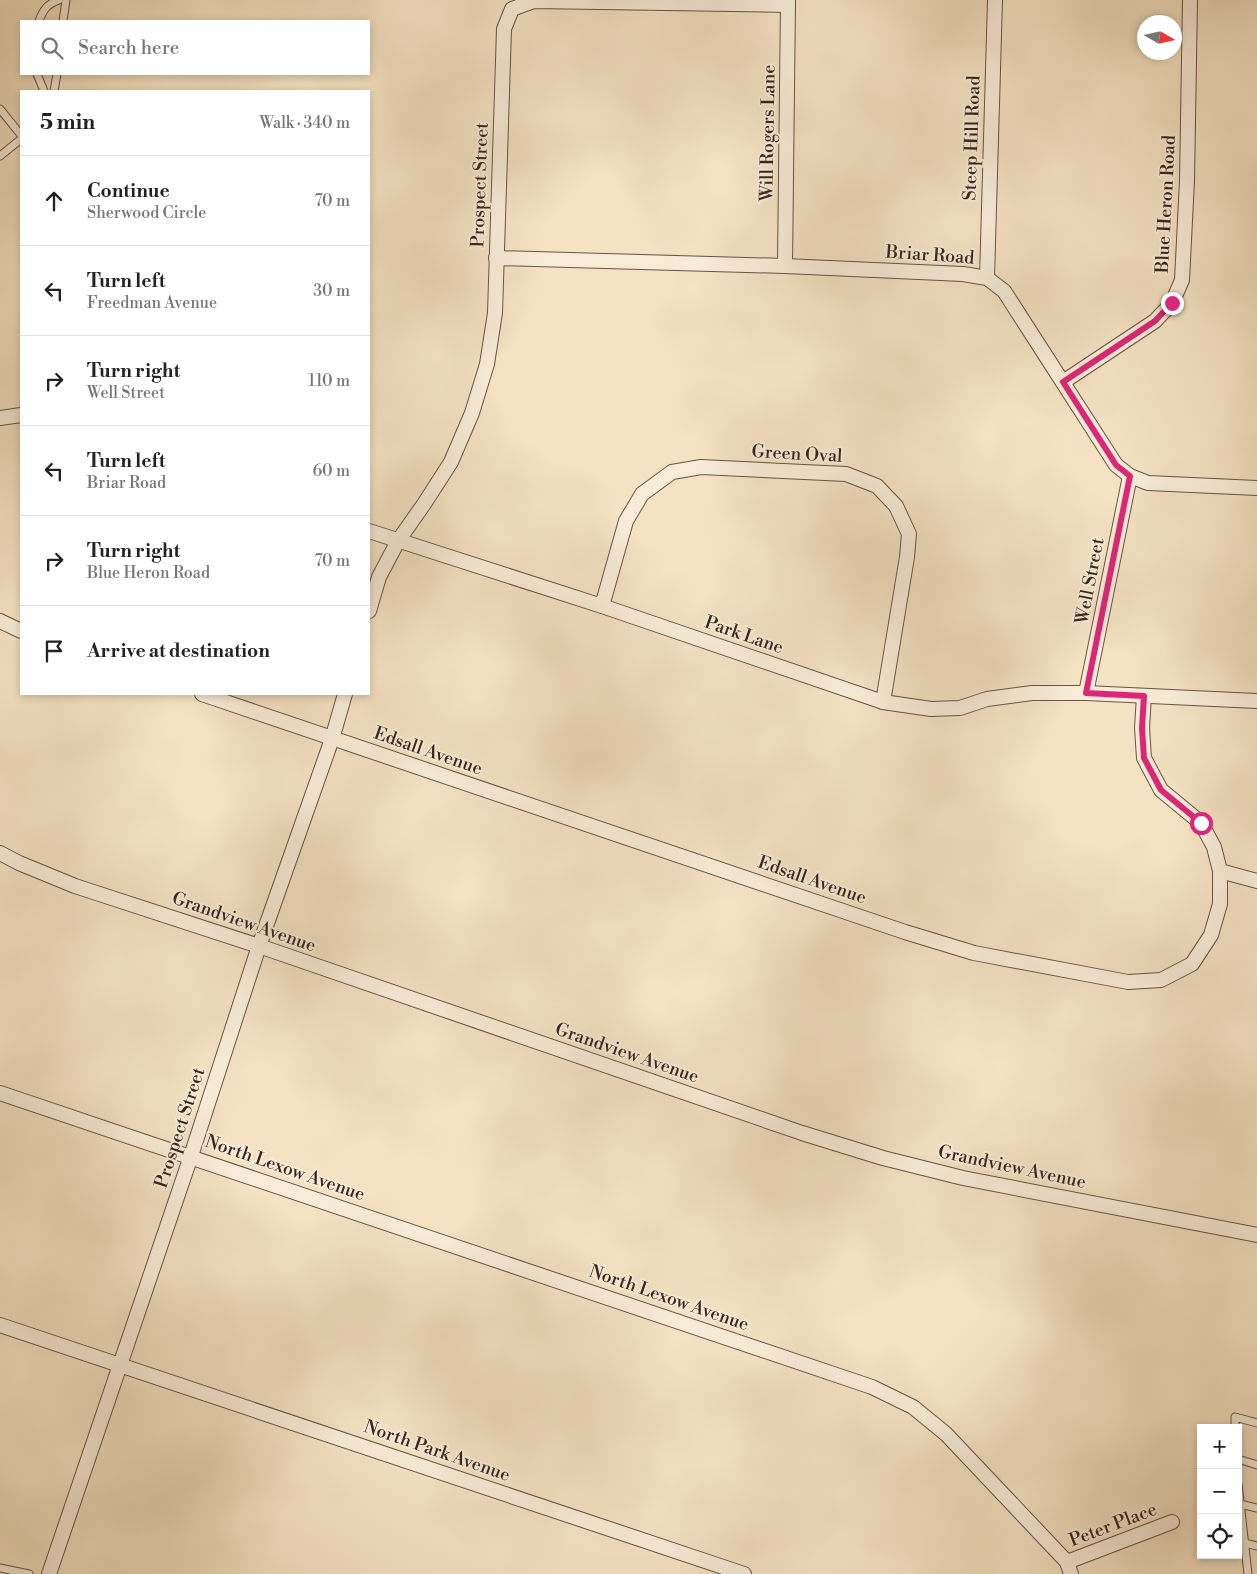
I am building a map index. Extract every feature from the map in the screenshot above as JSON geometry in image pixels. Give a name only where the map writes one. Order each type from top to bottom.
[{"type":"street","name":"Steep Hill Road","points":[[986,278],[995,0]]},
{"type":"street","name":"Blue Heron Road","points":[[1063,382],[1155,321],[1172,303],[1182,280],[1187,181],[1190,0]]},
{"type":"street","name":"Prospect Street","points":[[370,607],[378,576],[398,541],[451,462],[472,413],[487,364],[495,313],[504,29],[512,9],[534,1],[788,2]]},
{"type":"street","name":"Will Rogers Lane","points":[[785,266],[788,2]]},
{"type":"street","name":"Briar Road","points":[[496,258],[785,266],[963,274],[986,278],[1004,291],[1116,465],[1130,476],[1148,483],[1257,488]]},
{"type":"street","points":[[0,418],[20,415]]},
{"type":"street","name":"Green Oval","points":[[602,606],[626,521],[642,494],[672,472],[701,468],[846,474],[877,486],[896,506],[909,534],[907,557],[883,702]]},
{"type":"street","name":"Well Street","points":[[1086,693],[1130,476]]},
{"type":"street","name":"Park Lane","points":[[370,531],[602,606],[883,702],[931,709],[960,708],[987,699],[1032,693],[1086,693],[1257,702]]},
{"type":"street","points":[[0,621],[20,631]]},
{"type":"street","name":"Edsall Avenue","points":[[205,695],[974,953],[1128,982],[1161,980],[1192,964],[1211,935],[1220,904],[1220,871],[1214,847],[1201,823],[1161,790],[1144,758],[1142,728],[1144,696]]},
{"type":"street","name":"Prospect Street","points":[[49,1574],[191,1156],[259,946],[332,739],[345,695]]},
{"type":"street","name":"Grandview Avenue","points":[[0,853],[19,863],[75,886],[259,946],[802,1133],[883,1158],[964,1178],[1257,1235]]},
{"type":"street","points":[[1220,871],[1257,881]]},
{"type":"street","name":"North Lexow Avenue","points":[[0,1093],[872,1387],[913,1407],[946,1434],[1069,1568]]},
{"type":"street","name":"North Park Avenue","points":[[0,1325],[744,1574]]},
{"type":"street","name":"Peter Place","points":[[1069,1568],[1172,1522]]},
{"type":"lane","points":[[39,20],[42,12],[50,3],[59,0]]},
{"type":"lane","points":[[63,20],[66,0]]},
{"type":"lane","points":[[37,75],[44,90]]},
{"type":"lane","points":[[54,90],[57,75]]},
{"type":"lane","points":[[0,109],[20,133]]},
{"type":"lane","points":[[0,156],[20,140]]},
{"type":"lane","points":[[1235,1424],[1235,1417],[1257,1423]]},
{"type":"lane","points":[[1242,1460],[1257,1464]]},
{"type":"lane","points":[[1242,1504],[1257,1508]]},
{"type":"lane","points":[[1241,1514],[1248,1574]]},
{"type":"lane","points":[[1245,1543],[1257,1546]]},
{"type":"lane","points":[[0,1568],[29,1574]]},
{"type":"route","points":[[1172,303],[1155,321],[1063,382],[1116,465],[1130,476],[1086,693],[1144,696],[1142,728],[1144,758],[1161,790],[1201,823]]}]
